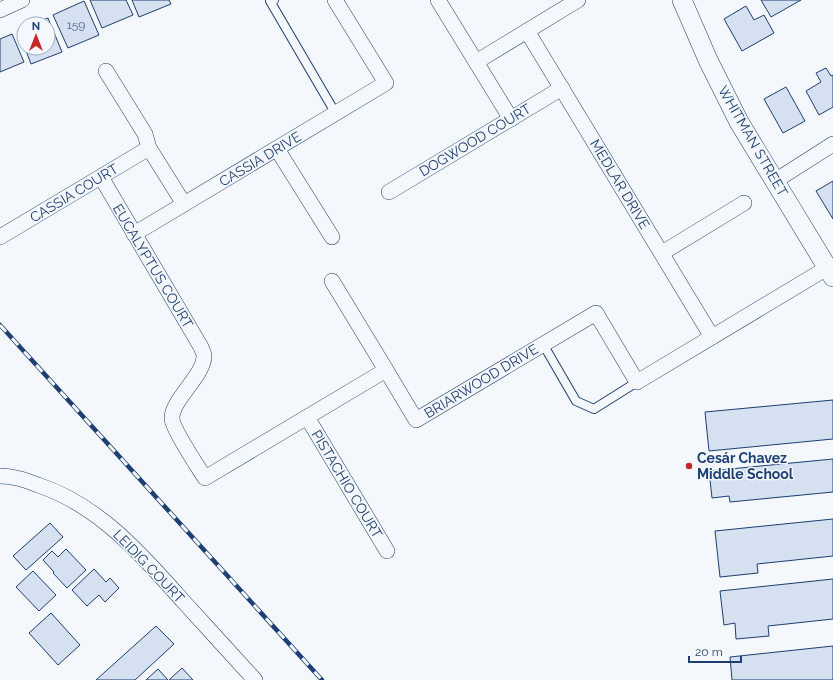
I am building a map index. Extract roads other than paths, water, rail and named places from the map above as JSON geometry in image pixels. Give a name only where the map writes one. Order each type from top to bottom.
[{"type":"street","points":[[0,10],[22,0]]},
{"type":"street","name":"CASSIA DRIVE","points":[[134,234],[386,83],[335,0]]},
{"type":"street","points":[[438,0],[511,119]]},
{"type":"street","points":[[476,62],[578,0]]},
{"type":"street","name":"WHITMAN STREET","points":[[687,2],[723,92],[739,122],[830,273]]},
{"type":"street","name":"MEDLAR DRIVE","points":[[527,31],[712,337]]},
{"type":"street","points":[[106,71],[145,134],[149,148],[184,204]]},
{"type":"street","name":"DOGWOOD COURT","points":[[389,192],[562,88]]},
{"type":"street","points":[[775,181],[833,144]]},
{"type":"street","name":"CASSIA COURT","points":[[0,237],[149,148]]},
{"type":"street","points":[[277,149],[332,237]]},
{"type":"street","name":"EUCALYPTUS COURT","points":[[101,177],[201,347],[204,356],[201,367],[175,407],[172,418],[174,428],[205,478],[307,417]]},
{"type":"street","points":[[662,253],[744,203]]},
{"type":"street","points":[[637,382],[712,337],[830,273]]},
{"type":"street","points":[[307,417],[386,370],[332,281]]},
{"type":"street","name":"BRIARWOOD DRIVE","points":[[386,370],[416,420],[596,313],[637,382]]},
{"type":"street","name":"PISTACHIO COURT","points":[[307,417],[387,551]]},
{"type":"street","name":"LEIDIG COURT","points":[[0,476],[15,477],[51,489],[83,505],[110,526],[140,553],[255,680]]},
{"type":"lane","points":[[274,0],[270,2],[336,114]]},
{"type":"lane","points":[[543,344],[576,402],[594,409],[637,382]]},
{"type":"railway","points":[[0,325],[322,680]]},
{"type":"place","name":"Cesár Chavez Middle School","points":[[689,466]]}]
